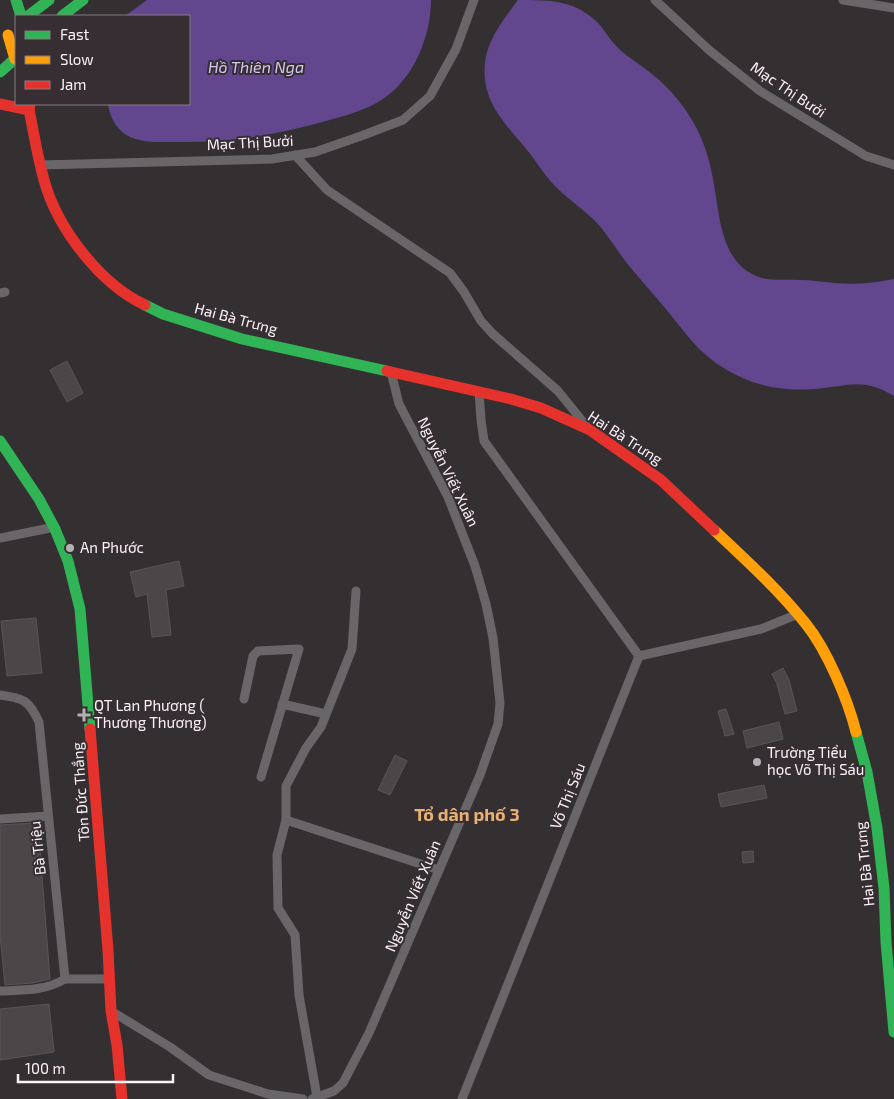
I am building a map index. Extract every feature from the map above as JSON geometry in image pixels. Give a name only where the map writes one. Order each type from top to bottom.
[{"type":"street","points":[[16,0],[21,15]]},
{"type":"street","points":[[29,15],[49,0]]},
{"type":"street","points":[[63,15],[83,0]]},
{"type":"street","name":"Mạc Thị Bưởi","points":[[40,165],[272,159],[315,152],[403,120],[430,96],[456,49],[474,0]]},
{"type":"street","name":"Mạc Thị Bưởi","points":[[655,0],[709,50],[760,91],[866,156],[894,165]]},
{"type":"street","points":[[843,0],[894,8]]},
{"type":"street","points":[[8,35],[15,56]]},
{"type":"street","points":[[0,72],[15,60]]},
{"type":"street","points":[[0,104],[29,106]]},
{"type":"street","name":"Hai Bà Trưng","points":[[29,106],[40,165],[49,194],[64,228],[110,283],[140,303],[163,314],[242,339],[542,408],[590,430],[662,480],[770,583],[807,625],[828,659],[854,723],[867,772],[877,828],[884,888],[886,942],[894,1032]]},
{"type":"street","points":[[295,155],[327,190],[450,273],[482,321],[493,334],[558,391],[590,430]]},
{"type":"street","name":"Nguyễn Viết Xuân","points":[[314,1098],[334,1091],[343,1083],[369,1033],[480,775],[498,724],[500,703],[498,677],[486,604],[475,566],[448,497],[399,404],[391,372]]},
{"type":"street","points":[[479,392],[480,420],[484,441],[639,656],[761,629],[798,614]]},
{"type":"street","name":"Tôn Đức Thắng","points":[[0,442],[28,480],[55,527],[68,562],[80,609],[106,930],[110,1011],[122,1099]]},
{"type":"street","points":[[0,538],[55,527]]},
{"type":"street","points":[[314,1098],[299,995],[295,935],[278,908],[277,855],[286,820],[286,786],[306,748],[321,727],[352,649],[356,591]]},
{"type":"street","points":[[244,699],[253,656],[258,651],[299,649],[261,777]]},
{"type":"street","name":"Võ Thị Sáu","points":[[462,1099],[639,656]]},
{"type":"street","name":"Bà Triệu","points":[[0,694],[26,701],[34,710],[39,722],[65,979]]},
{"type":"street","points":[[282,704],[326,714]]},
{"type":"street","points":[[0,819],[48,816]]},
{"type":"street","points":[[286,820],[439,870]]},
{"type":"street","points":[[0,991],[54,986],[65,979],[108,979]]},
{"type":"street","points":[[110,1011],[170,1047],[208,1075],[268,1094],[303,1099]]},
{"type":"water","name":"Hồ Thiên Nga","points":[[147,0],[431,0],[428,28],[419,55],[404,80],[383,99],[341,117],[308,126],[270,134],[195,142],[153,142],[141,140],[125,134],[115,124],[108,105],[190,105],[190,15],[126,15]]},
{"type":"water","points":[[518,0],[553,1],[582,11],[600,25],[619,49],[659,80],[678,99],[693,121],[705,147],[712,173],[724,238],[738,263],[748,272],[767,279],[809,280],[842,284],[879,282],[894,279],[894,396],[863,384],[795,390],[760,384],[728,371],[705,355],[696,346],[630,267],[599,225],[551,182],[504,123],[493,106],[486,86],[485,61],[497,30]]},
{"type":"building","points":[[67,361],[83,393],[67,402],[50,370]]},
{"type":"building","points":[[179,561],[184,586],[166,590],[171,635],[152,637],[147,594],[136,597],[130,572]]},
{"type":"building","points":[[36,618],[42,673],[7,676],[1,621]]},
{"type":"building","points":[[783,668],[789,680],[797,711],[785,714],[777,684],[772,674]]},
{"type":"building","points":[[726,709],[734,734],[725,736],[718,711]]},
{"type":"building","points":[[779,722],[783,739],[747,748],[743,731]]},
{"type":"building","points":[[395,755],[407,761],[390,795],[378,790]]},
{"type":"building","points":[[764,785],[767,798],[721,807],[718,794]]},
{"type":"building","points":[[35,823],[35,836],[39,836],[50,979],[33,983],[5,985],[0,935],[0,825]]},
{"type":"building","points":[[753,851],[754,862],[743,863],[742,852]]},
{"type":"building","points":[[49,1004],[54,1052],[0,1060],[0,1009]]},
{"type":"traffic: fast","points":[[16,0],[21,15]]},
{"type":"traffic: fast","points":[[29,15],[49,0]]},
{"type":"traffic: fast","points":[[63,15],[83,0]]},
{"type":"traffic: fast","points":[[0,72],[15,59]]},
{"type":"traffic: fast","points":[[145,305],[163,314],[242,339],[387,371]]},
{"type":"traffic: fast","points":[[0,441],[39,499],[55,529],[68,561],[80,609],[90,729]]},
{"type":"traffic: fast","points":[[856,732],[867,772],[877,828],[884,888],[886,942],[894,1032]]},
{"type":"traffic: slow","points":[[8,35],[15,59]]},
{"type":"traffic: slow","points":[[714,530],[796,611],[814,635],[836,676],[848,705],[856,732]]},
{"type":"traffic: jam","points":[[0,104],[29,110],[30,105]]},
{"type":"traffic: jam","points":[[28,105],[44,180],[59,217],[82,253],[97,269],[128,296],[145,305]]},
{"type":"traffic: jam","points":[[387,371],[511,399],[541,408],[590,430],[661,480],[714,530]]},
{"type":"traffic: jam","points":[[90,729],[108,950],[111,1011],[117,1045],[122,1099]]},
{"type":"place","name":"An Phước","points":[[70,548]]},
{"type":"place","name":"QT Lan Phương ( Thương Thương)","points":[[84,715]]},
{"type":"place","name":"Trường Tiểu học Võ Thị Sáu","points":[[757,762]]},
{"type":"district","name":"Tổ dân phố 3","points":[[467,815]]}]
